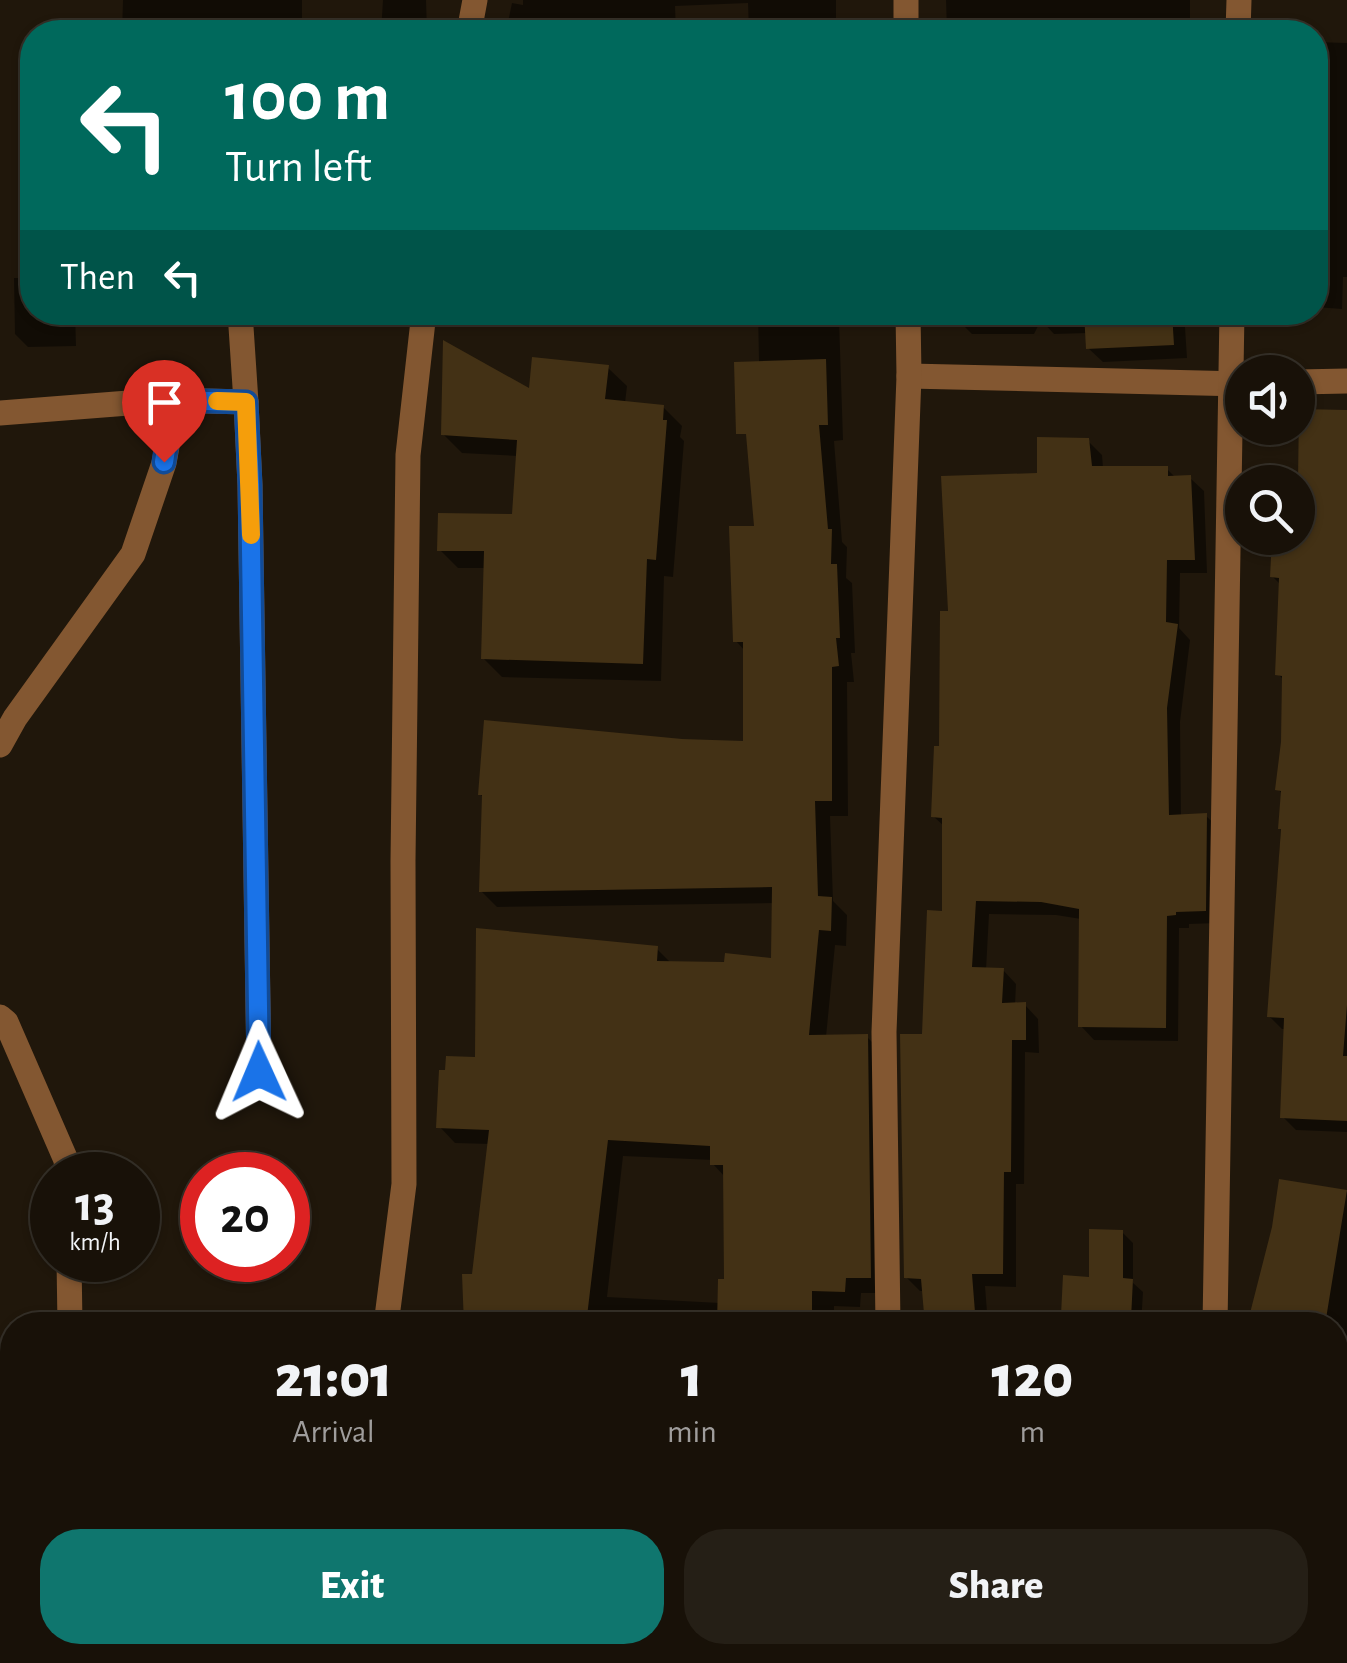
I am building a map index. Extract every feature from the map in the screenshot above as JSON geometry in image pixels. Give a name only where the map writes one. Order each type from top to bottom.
[{"type":"street","points":[[241,325],[250,485],[259,1072]]},
{"type":"street","points":[[388,1312],[404,1184],[408,455],[423,325]]},
{"type":"street","points":[[888,1312],[884,1032],[908,325]]},
{"type":"street","points":[[1233,325],[1235,355]]},
{"type":"street","points":[[908,376],[1225,384]]},
{"type":"street","points":[[1315,382],[1347,382]]},
{"type":"street","points":[[0,413],[167,400],[246,402]]},
{"type":"street","points":[[0,746],[15,718],[134,554],[164,462],[170,424],[167,400]]},
{"type":"street","points":[[1215,1312],[1236,445]]},
{"type":"street","points":[[0,1017],[6,1022],[63,1152]]},
{"type":"street","points":[[69,1282],[70,1312]]},
{"type":"building","points":[[1085,325],[1173,325],[1174,345],[1086,349]]},
{"type":"building","points":[[443,340],[529,388],[532,357],[609,365],[605,399],[664,405],[663,420],[667,420],[656,560],[647,559],[643,664],[481,659],[484,551],[437,551],[438,513],[512,514],[517,440],[441,435]]},
{"type":"building","points":[[826,359],[828,425],[819,425],[828,529],[832,529],[831,564],[837,564],[840,638],[836,638],[839,666],[832,667],[832,801],[815,801],[818,896],[832,897],[831,931],[819,930],[809,1035],[868,1034],[871,1278],[846,1278],[845,1292],[812,1291],[812,1312],[717,1312],[718,1279],[724,1279],[723,1165],[710,1165],[710,1146],[608,1140],[588,1312],[463,1312],[462,1274],[472,1274],[489,1130],[436,1128],[439,1070],[445,1070],[446,1056],[475,1057],[476,928],[658,946],[657,961],[724,962],[725,953],[771,958],[772,887],[479,892],[482,795],[478,795],[484,720],[743,741],[743,642],[733,642],[729,526],[754,526],[746,434],[736,434],[734,362]]},
{"type":"building","points":[[1315,409],[1347,410],[1347,1005],[1343,1056],[1347,1056],[1347,1121],[1280,1118],[1284,1018],[1267,1017],[1281,829],[1281,791],[1275,790],[1281,742],[1282,676],[1275,675],[1279,578],[1270,577],[1271,555],[1315,555],[1315,465],[1298,465],[1298,445],[1315,445]]},
{"type":"building","points":[[1037,437],[1089,438],[1092,466],[1168,466],[1168,476],[1191,475],[1195,560],[1167,560],[1166,622],[1178,624],[1167,708],[1169,815],[1207,813],[1206,911],[1167,916],[1166,1028],[1078,1027],[1079,909],[1041,902],[976,901],[972,967],[1004,968],[1002,1003],[1026,1002],[1026,1040],[1012,1040],[1011,1172],[1004,1172],[1003,1274],[972,1274],[975,1312],[924,1312],[921,1279],[904,1278],[900,1034],[922,1034],[927,910],[942,911],[942,818],[931,817],[934,746],[939,746],[940,611],[948,611],[941,476],[1037,473]]},
{"type":"building","points":[[1279,1179],[1347,1190],[1327,1312],[1250,1312],[1272,1227]]},
{"type":"building","points":[[1089,1229],[1123,1230],[1123,1278],[1133,1279],[1131,1312],[1061,1312],[1063,1275],[1089,1277]]},
{"type":"slow traffic","points":[[217,401],[246,402],[251,535]]},
{"type":"route","points":[[164,462],[170,424],[167,400],[246,402],[259,1072]]}]
